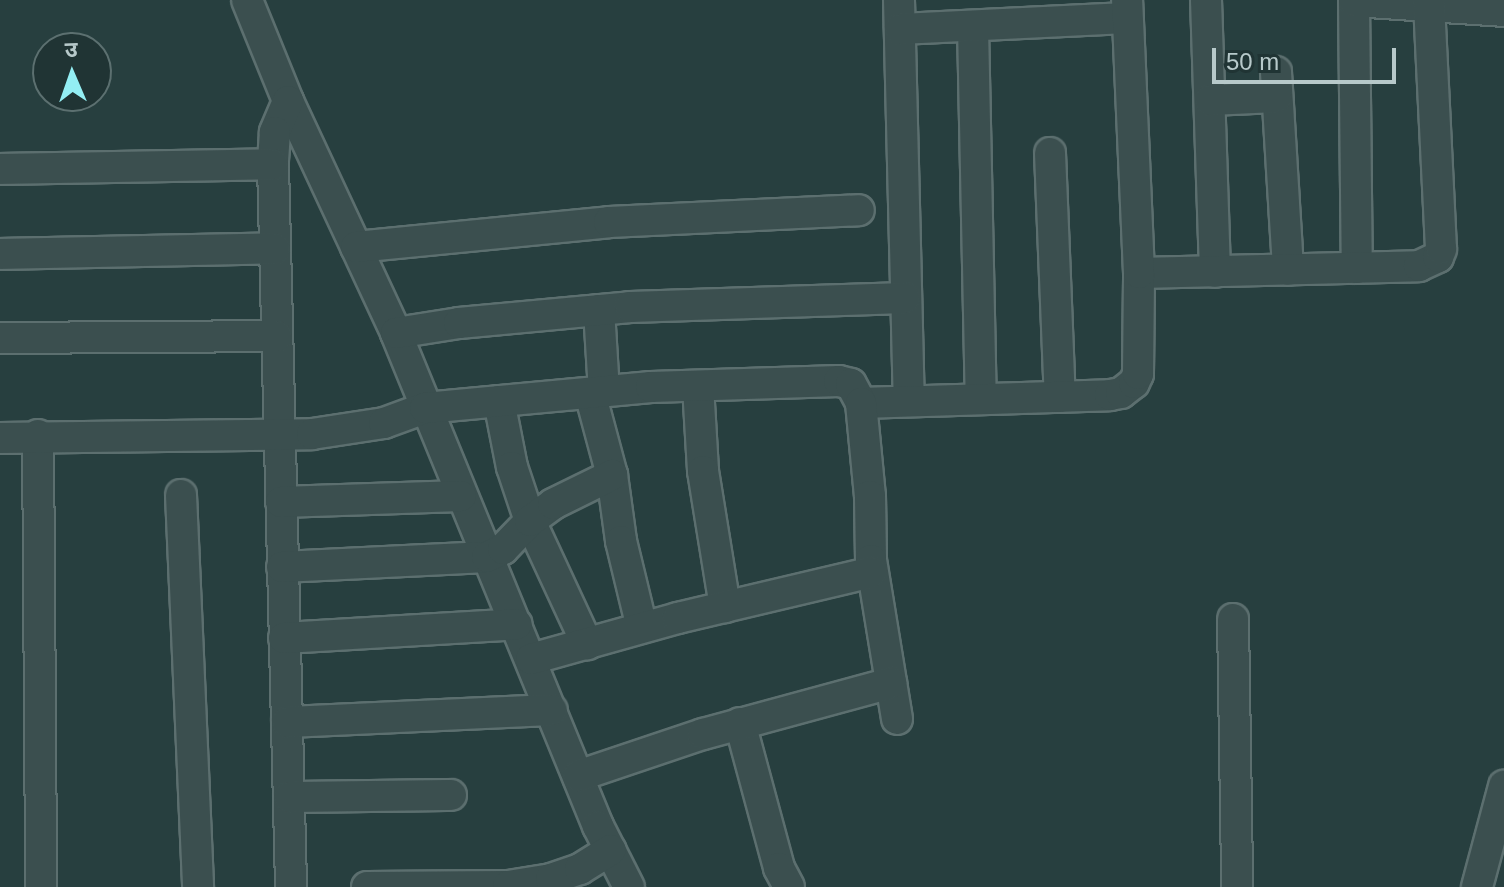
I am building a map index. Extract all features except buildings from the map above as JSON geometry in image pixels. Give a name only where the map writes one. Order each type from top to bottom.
[{"type":"street","points":[[247,0],[288,101],[396,333],[578,776],[629,887]]},
{"type":"street","points":[[1206,0],[1215,272]]},
{"type":"street","points":[[1357,268],[1354,1],[1429,2],[1469,11],[1504,11]]},
{"type":"street","points":[[1139,273],[1419,266],[1433,262],[1441,249],[1429,2]]},
{"type":"street","points":[[861,403],[1121,393],[1134,383],[1138,374],[1139,273],[1127,9],[1042,11],[973,27],[900,14],[909,401]]},
{"type":"street","points":[[973,27],[981,399]]},
{"type":"street","points":[[1210,100],[1276,85],[1288,270]]},
{"type":"street","points":[[288,101],[275,132],[273,164],[291,887]]},
{"type":"street","points":[[1050,153],[1060,397]]},
{"type":"street","points":[[0,169],[273,164]]},
{"type":"street","points":[[356,247],[609,222],[859,210]]},
{"type":"street","points":[[0,254],[275,248]]},
{"type":"street","points":[[396,333],[599,310],[905,298]]},
{"type":"street","points":[[599,310],[597,392],[621,541],[642,628]]},
{"type":"street","points":[[0,338],[277,336]]},
{"type":"street","points":[[0,438],[38,435],[279,435],[359,428],[425,408],[597,392],[839,381],[851,384],[861,403],[872,572],[897,719]]},
{"type":"street","points":[[698,386],[703,471],[725,607]]},
{"type":"street","points":[[499,401],[512,467],[530,521],[587,644]]},
{"type":"street","points":[[38,435],[41,887]]},
{"type":"street","points":[[282,567],[487,557],[503,549],[530,521],[553,504],[612,475]]},
{"type":"street","points":[[181,495],[198,887]]},
{"type":"street","points":[[281,502],[461,496]]},
{"type":"street","points":[[531,659],[642,628],[872,572]]},
{"type":"street","points":[[1233,619],[1237,887]]},
{"type":"street","points":[[284,638],[517,624]]},
{"type":"street","points":[[578,776],[740,723],[891,683]]},
{"type":"street","points":[[287,722],[552,710]]},
{"type":"street","points":[[740,723],[779,868],[789,887]]},
{"type":"street","points":[[1477,887],[1504,786]]},
{"type":"street","points":[[289,797],[451,795]]},
{"type":"street","points":[[367,887],[508,886],[551,879],[580,869],[611,850]]}]
